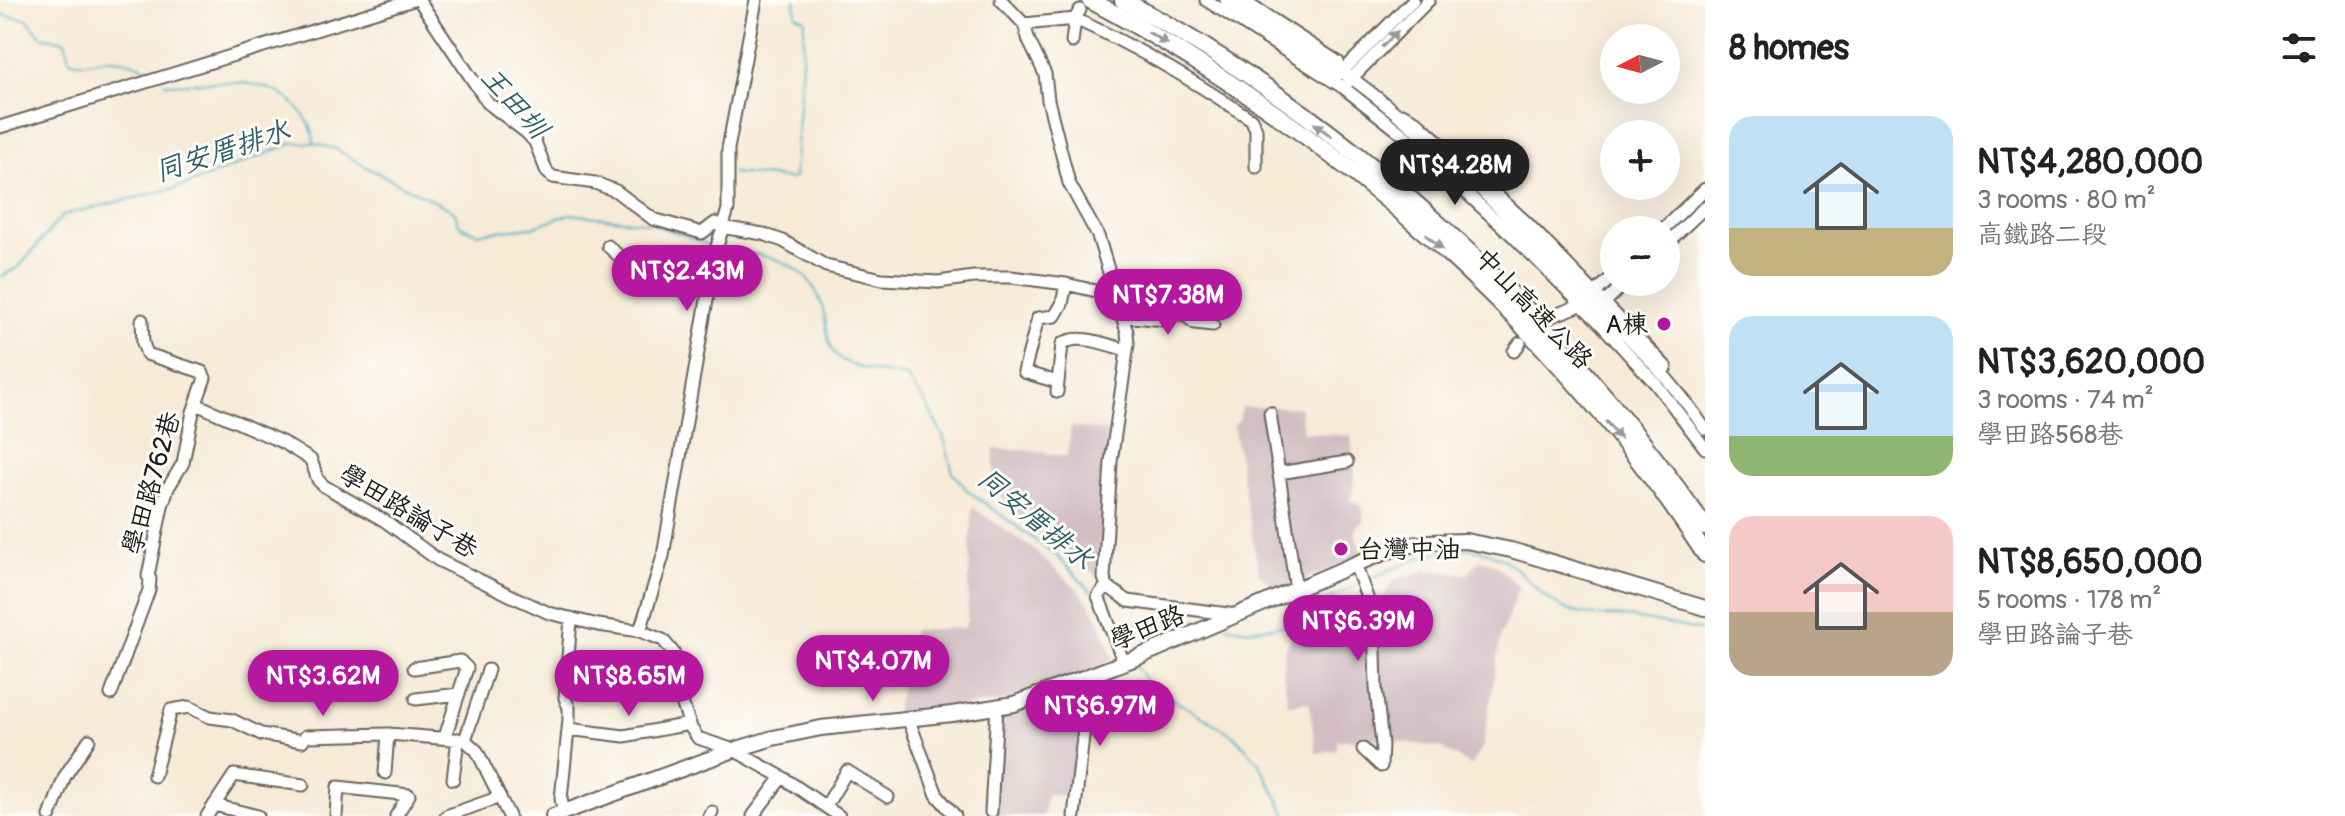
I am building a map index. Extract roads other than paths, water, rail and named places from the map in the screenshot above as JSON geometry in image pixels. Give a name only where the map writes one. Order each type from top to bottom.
[{"type":"highway","name":"中山高速公路","points":[[1123,0],[1198,44],[1310,120],[1372,168],[1461,245],[1520,303],[1608,399],[1674,482],[1705,527]]},
{"type":"highway","name":"中山高速公路","points":[[1082,10],[1164,41],[1301,132],[1396,207],[1451,256],[1541,347],[1596,409],[1661,491],[1705,554]]},
{"type":"main road","points":[[1237,615],[1357,568],[1396,548],[1428,542],[1476,542],[1511,550],[1705,608]]},
{"type":"main road","name":"學田路","points":[[558,814],[773,738],[821,728],[1014,704],[1124,663],[1237,615]]},
{"type":"street","points":[[0,127],[416,0],[488,103],[535,142],[547,172],[553,177],[582,179],[616,191],[653,219],[686,230],[702,233],[715,223],[721,227],[763,234],[783,241],[826,266],[882,279],[938,282],[974,277],[1011,277],[1066,284],[1117,296]]},
{"type":"street","points":[[640,631],[663,556],[711,280],[721,227],[728,209],[728,149],[756,0]]},
{"type":"street","points":[[1001,0],[1024,24],[1045,74],[1048,100],[1069,183],[1098,236],[1123,316],[1127,350],[1111,462],[1104,578],[1107,586],[1128,601],[1237,615]]},
{"type":"street","points":[[1206,0],[1340,83],[1416,121],[1526,222],[1705,448]]},
{"type":"street","points":[[1226,0],[1333,71],[1340,83],[1405,136],[1665,377],[1705,429]]},
{"type":"street","points":[[1242,0],[1338,62],[1340,83]]},
{"type":"street","points":[[1340,83],[1413,0]]},
{"type":"street","points":[[1340,83],[1429,0]]},
{"type":"street","points":[[1024,24],[1082,10],[1138,49],[1182,73],[1251,119],[1256,129],[1256,167]]},
{"type":"street","points":[[1072,42],[1082,10]]},
{"type":"street","points":[[1677,216],[1705,189]]},
{"type":"street","points":[[1680,231],[1705,207]]},
{"type":"street","points":[[608,246],[629,263],[650,271],[680,273],[711,280]]},
{"type":"street","points":[[1066,284],[1062,304],[1055,316],[1038,318],[1024,372],[1057,387],[1062,344],[1069,339],[1127,350]]},
{"type":"street","points":[[1590,306],[1600,293]]},
{"type":"street","points":[[1552,316],[1590,306],[1605,296]]},
{"type":"street","points":[[1590,306],[1670,372],[1705,415]]},
{"type":"street","points":[[1123,316],[1165,320],[1173,314],[1183,314],[1195,323],[1213,325]]},
{"type":"street","name":"學田路762巷","points":[[111,694],[149,590],[148,576],[162,506],[168,488],[183,463],[196,404],[204,384],[202,372],[147,354],[142,320]]},
{"type":"street","name":"學田路論子巷","points":[[196,404],[282,442],[311,460],[318,480],[324,486],[385,521],[438,560],[549,613],[640,631],[663,640],[673,652],[677,688],[690,724]]},
{"type":"street","points":[[1270,413],[1296,590]]},
{"type":"street","points":[[1279,473],[1347,462]]},
{"type":"street","points":[[1357,568],[1374,617],[1381,766],[1363,749]]},
{"type":"street","points":[[1107,586],[1098,596],[1124,663]]},
{"type":"street","points":[[558,814],[568,729],[569,708],[565,698],[571,618]]},
{"type":"street","points":[[414,668],[460,661],[467,668],[445,737]]},
{"type":"street","points":[[453,779],[462,740],[488,670]]},
{"type":"street","points":[[1074,816],[1090,676]]},
{"type":"street","points":[[416,699],[459,694]]},
{"type":"street","points":[[991,812],[997,706]]},
{"type":"street","points":[[154,776],[171,710],[189,707],[210,717],[232,720],[261,734],[302,741],[306,736],[388,734],[462,740],[477,751],[509,816]]},
{"type":"street","points":[[908,718],[937,795],[955,816]]},
{"type":"street","points":[[568,729],[624,736],[690,724],[698,738],[734,750],[782,777],[831,812],[847,771],[888,797]]},
{"type":"street","points":[[385,773],[388,734]]},
{"type":"street","points":[[50,816],[65,776],[89,740]]},
{"type":"street","points":[[258,816],[210,811],[234,775],[303,785]]},
{"type":"street","points":[[753,816],[782,777]]},
{"type":"street","points":[[336,816],[338,787],[409,795],[396,816]]},
{"type":"street","points":[[446,816],[500,797]]},
{"type":"waterway","points":[[732,173],[794,177],[805,19],[796,15],[795,0]]},
{"type":"waterway","points":[[0,15],[27,19],[41,36],[65,41],[70,60],[131,62],[156,75]]},
{"type":"waterway","points":[[164,82],[240,83],[275,91],[302,113],[311,127],[314,142]]},
{"type":"waterway","name":"同安厝排水","points":[[0,277],[19,267],[63,215],[184,186],[293,143],[314,143],[336,149],[454,211],[460,226],[477,233],[532,227],[570,214],[650,223]]},
{"type":"waterway","name":"同安厝排水","points":[[656,225],[714,247]]},
{"type":"waterway","points":[[710,245],[716,229]]},
{"type":"waterway","name":"同安厝排水","points":[[720,248],[783,262],[807,279],[823,309],[829,342],[839,358],[857,367],[907,377],[925,402],[944,438],[953,473],[968,491],[1057,556],[1093,593]]},
{"type":"waterway","name":"同安厝排水","points":[[1365,581],[1440,552],[1478,550],[1496,555],[1514,567],[1545,596],[1566,609],[1582,614],[1633,618],[1705,631]]},
{"type":"waterway","name":"同安厝排水","points":[[1227,626],[1247,630],[1295,624],[1326,601],[1356,585]]},
{"type":"waterway","name":"同安厝排水","points":[[1116,627],[1169,618],[1205,621]]},
{"type":"waterway","name":"王田圳","points":[[1136,666],[1149,685],[1233,735],[1258,761],[1287,816]]},
{"type":"place","name":"A棟","points":[[1664,324]]},
{"type":"place","name":"台灣中油","points":[[1341,549]]}]
